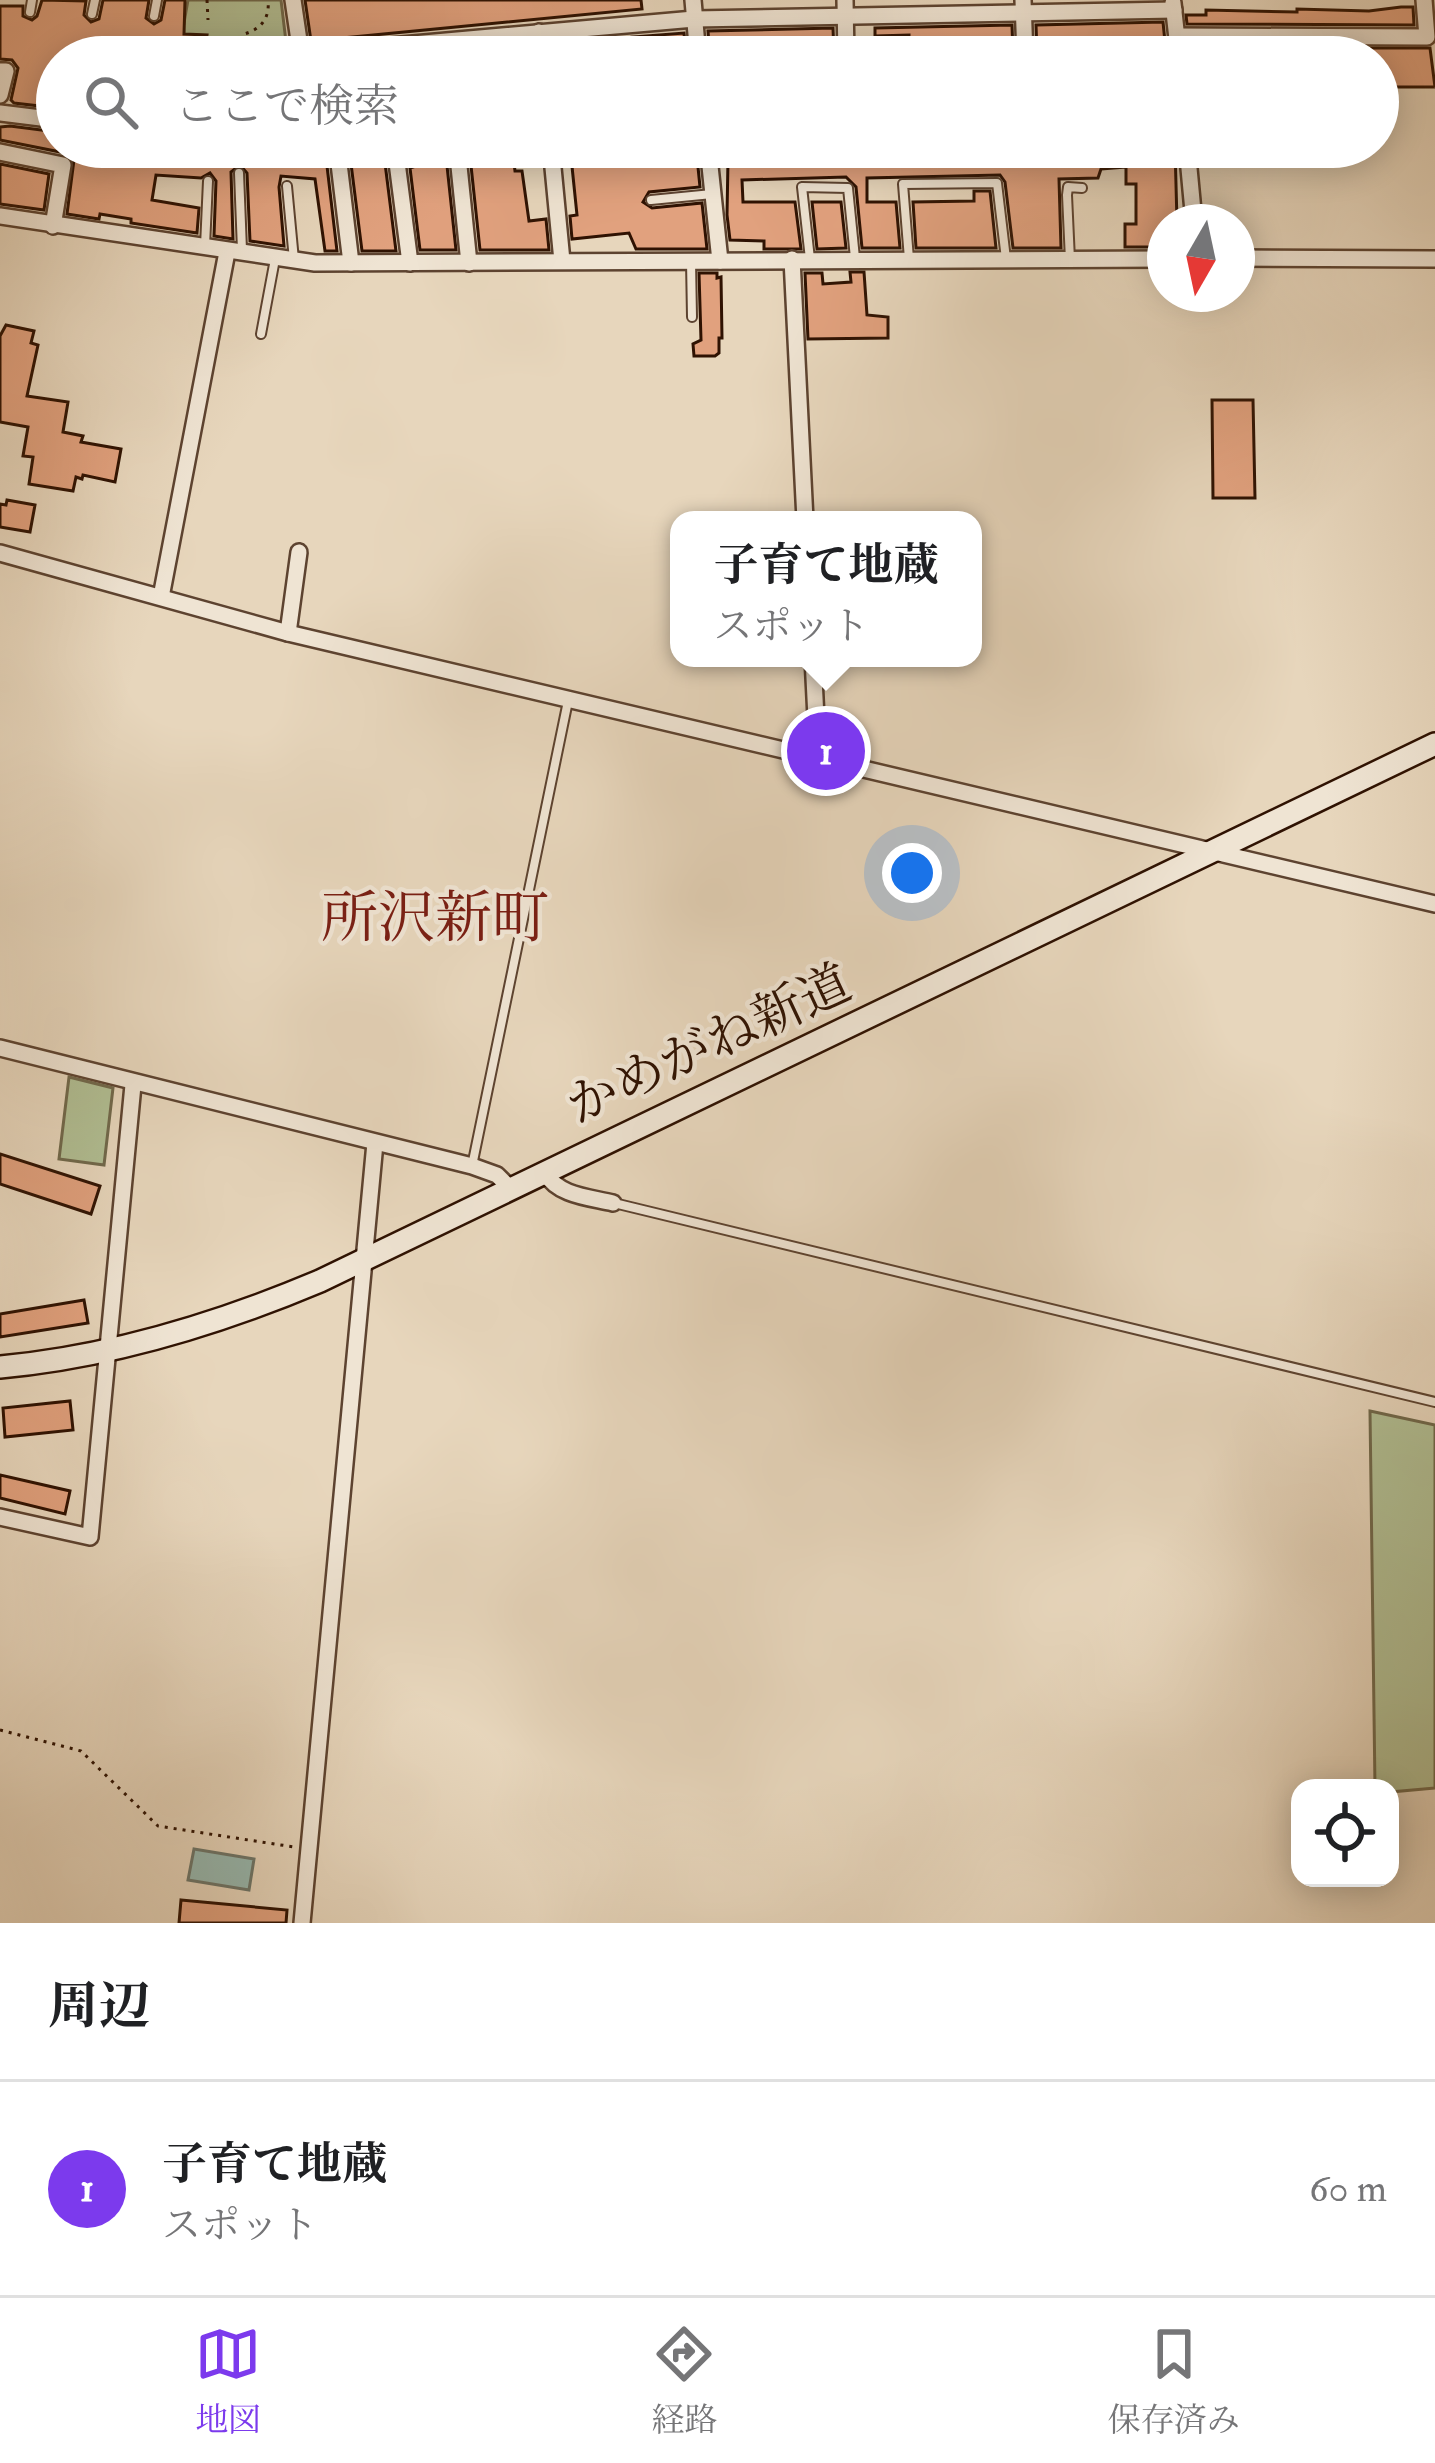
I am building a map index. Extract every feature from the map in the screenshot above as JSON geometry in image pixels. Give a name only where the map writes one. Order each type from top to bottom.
[{"type":"street","points":[[293,0],[296,36]]},
{"type":"street","points":[[693,0],[696,36]]},
{"type":"street","points":[[1399,39],[1431,39],[1424,0]]},
{"type":"street","points":[[518,36],[845,7],[1173,5],[1177,36]]},
{"type":"street","points":[[539,32],[539,36]]},
{"type":"street","points":[[0,71],[6,71],[0,95]]},
{"type":"street","points":[[0,113],[36,117]]},
{"type":"street","points":[[0,152],[36,159]]},
{"type":"street","points":[[53,226],[63,168]]},
{"type":"street","points":[[340,168],[351,263]]},
{"type":"street","points":[[398,168],[410,263]]},
{"type":"street","points":[[459,168],[470,263]]},
{"type":"street","points":[[552,168],[562,261]]},
{"type":"street","points":[[710,168],[720,261]]},
{"type":"street","points":[[1189,168],[1192,204]]},
{"type":"street","points":[[0,216],[294,262],[1147,259]]},
{"type":"street","points":[[161,597],[235,253]]},
{"type":"street","points":[[1255,258],[1435,259]]},
{"type":"street","points":[[791,259],[805,511]]},
{"type":"street","points":[[288,633],[299,552]]},
{"type":"street","points":[[0,553],[288,633],[1435,904]]},
{"type":"street","points":[[813,667],[818,758]]},
{"type":"street","name":"かめがね新道","points":[[0,1367],[108,1350],[244,1312],[362,1262],[1435,744]]},
{"type":"street","points":[[0,1048],[472,1166],[497,1175],[511,1189]]},
{"type":"street","points":[[0,1517],[90,1537],[133,1084]]},
{"type":"street","points":[[302,1923],[375,1143]]},
{"type":"street","points":[[545,1173],[565,1191],[613,1203]]},
{"type":"lane","points":[[30,12],[32,0]]},
{"type":"lane","points":[[92,14],[95,0]]},
{"type":"lane","points":[[154,16],[157,0]]},
{"type":"lane","points":[[235,253],[239,173]]},
{"type":"lane","points":[[205,248],[208,182]]},
{"type":"lane","points":[[909,259],[903,184],[997,183],[1006,260]]},
{"type":"lane","points":[[287,186],[294,262]]},
{"type":"lane","points":[[810,260],[802,187],[848,188],[855,260]]},
{"type":"lane","points":[[1070,260],[1068,188],[1082,188]]},
{"type":"lane","points":[[651,200],[713,194]]},
{"type":"lane","points":[[261,334],[274,259]]},
{"type":"lane","points":[[691,261],[692,317]]},
{"type":"lane","points":[[472,1166],[568,700]]},
{"type":"lane","points":[[613,1203],[1435,1402]]},
{"type":"path","points":[[207,0],[208,20]]},
{"type":"path","points":[[241,36],[261,26],[269,12],[268,0]]},
{"type":"path","points":[[0,1730],[81,1751],[158,1826],[309,1849]]},
{"type":"green space","points":[[188,0],[281,0],[285,36],[182,36]]},
{"type":"green space","points":[[69,1077],[113,1088],[104,1165],[59,1159]]},
{"type":"green space","points":[[1370,1411],[1435,1425],[1435,1788],[1399,1791],[1399,1779],[1375,1779]]},
{"type":"water","points":[[194,1849],[254,1859],[249,1890],[188,1880]]},
{"type":"building","points":[[42,0],[86,1],[84,15],[91,22],[99,19],[103,0],[149,0],[146,18],[154,24],[161,20],[165,0],[185,0],[184,34],[207,35],[36,36],[36,106],[14,103],[18,68],[12,60],[0,59],[0,6],[23,6],[23,16],[32,20]]},
{"type":"building","points":[[305,0],[641,0],[642,9],[363,36],[310,36]]},
{"type":"building","points":[[1413,7],[1414,25],[1187,24],[1186,15],[1206,15],[1206,10]]},
{"type":"building","points":[[1163,22],[1164,36],[1036,36],[1036,25]]},
{"type":"building","points":[[1012,25],[1012,36],[875,36],[875,28]]},
{"type":"building","points":[[833,28],[833,36],[708,36],[708,31]]},
{"type":"building","points":[[1399,48],[1430,48],[1435,87],[1399,87]]},
{"type":"building","points":[[0,127],[36,129],[36,147],[0,140]]},
{"type":"building","points":[[0,164],[49,174],[44,210],[0,204]]},
{"type":"building","points":[[73,168],[236,168],[231,172],[233,239],[214,236],[216,181],[210,173],[201,178],[156,175],[152,200],[199,208],[197,233],[100,214],[99,219],[67,214]]},
{"type":"building","points":[[243,168],[327,168],[337,251],[325,251],[315,179],[281,176],[284,246],[250,241],[247,173]]},
{"type":"building","points":[[352,168],[386,168],[396,251],[362,251]]},
{"type":"building","points":[[410,168],[447,168],[456,250],[420,250]]},
{"type":"building","points":[[471,168],[522,171],[529,221],[546,219],[549,250],[480,250]]},
{"type":"building","points":[[572,168],[698,168],[700,187],[649,192],[643,202],[652,208],[702,203],[707,249],[636,249],[629,233],[572,239],[570,216],[577,215]]},
{"type":"building","points":[[728,168],[1114,168],[1101,169],[1098,178],[1059,179],[1061,248],[1013,248],[1005,182],[1000,175],[867,178],[867,202],[896,202],[900,248],[862,248],[856,187],[846,177],[742,180],[743,202],[795,202],[801,249],[764,249],[764,241],[730,240]]},
{"type":"building","points":[[1126,168],[1176,168],[1177,204],[1147,204],[1147,247],[1125,247],[1125,224],[1136,224],[1136,184],[1126,184]]},
{"type":"building","points":[[974,191],[990,191],[996,248],[916,248],[913,202],[974,201]]},
{"type":"building","points":[[812,202],[841,202],[846,248],[817,249]]},
{"type":"building","points":[[850,272],[864,272],[867,315],[888,317],[888,338],[808,339],[805,273],[822,273],[823,284],[851,282]]},
{"type":"building","points":[[699,273],[721,277],[722,338],[715,356],[694,356],[693,344],[701,340]]},
{"type":"building","points":[[6,325],[34,331],[31,343],[38,345],[27,396],[68,402],[63,432],[83,436],[81,442],[121,449],[115,482],[83,475],[76,477],[73,491],[29,484],[33,457],[23,456],[28,427],[0,422],[0,336]]},
{"type":"building","points":[[1212,400],[1253,400],[1255,498],[1213,498]]},
{"type":"building","points":[[7,500],[35,505],[30,532],[0,527],[0,504],[6,505]]},
{"type":"building","points":[[0,1154],[100,1186],[91,1214],[0,1184]]},
{"type":"building","points":[[84,1300],[88,1323],[0,1337],[0,1314]]},
{"type":"building","points":[[70,1401],[73,1430],[5,1437],[3,1408]]},
{"type":"building","points":[[0,1475],[70,1491],[65,1514],[0,1498]]},
{"type":"building","points":[[181,1900],[287,1910],[286,1923],[179,1923]]},
{"type":"place","name":"子育て地蔵","points":[[826,751]]},
{"type":"district","name":"所沢新町","points":[[435,919]]}]
